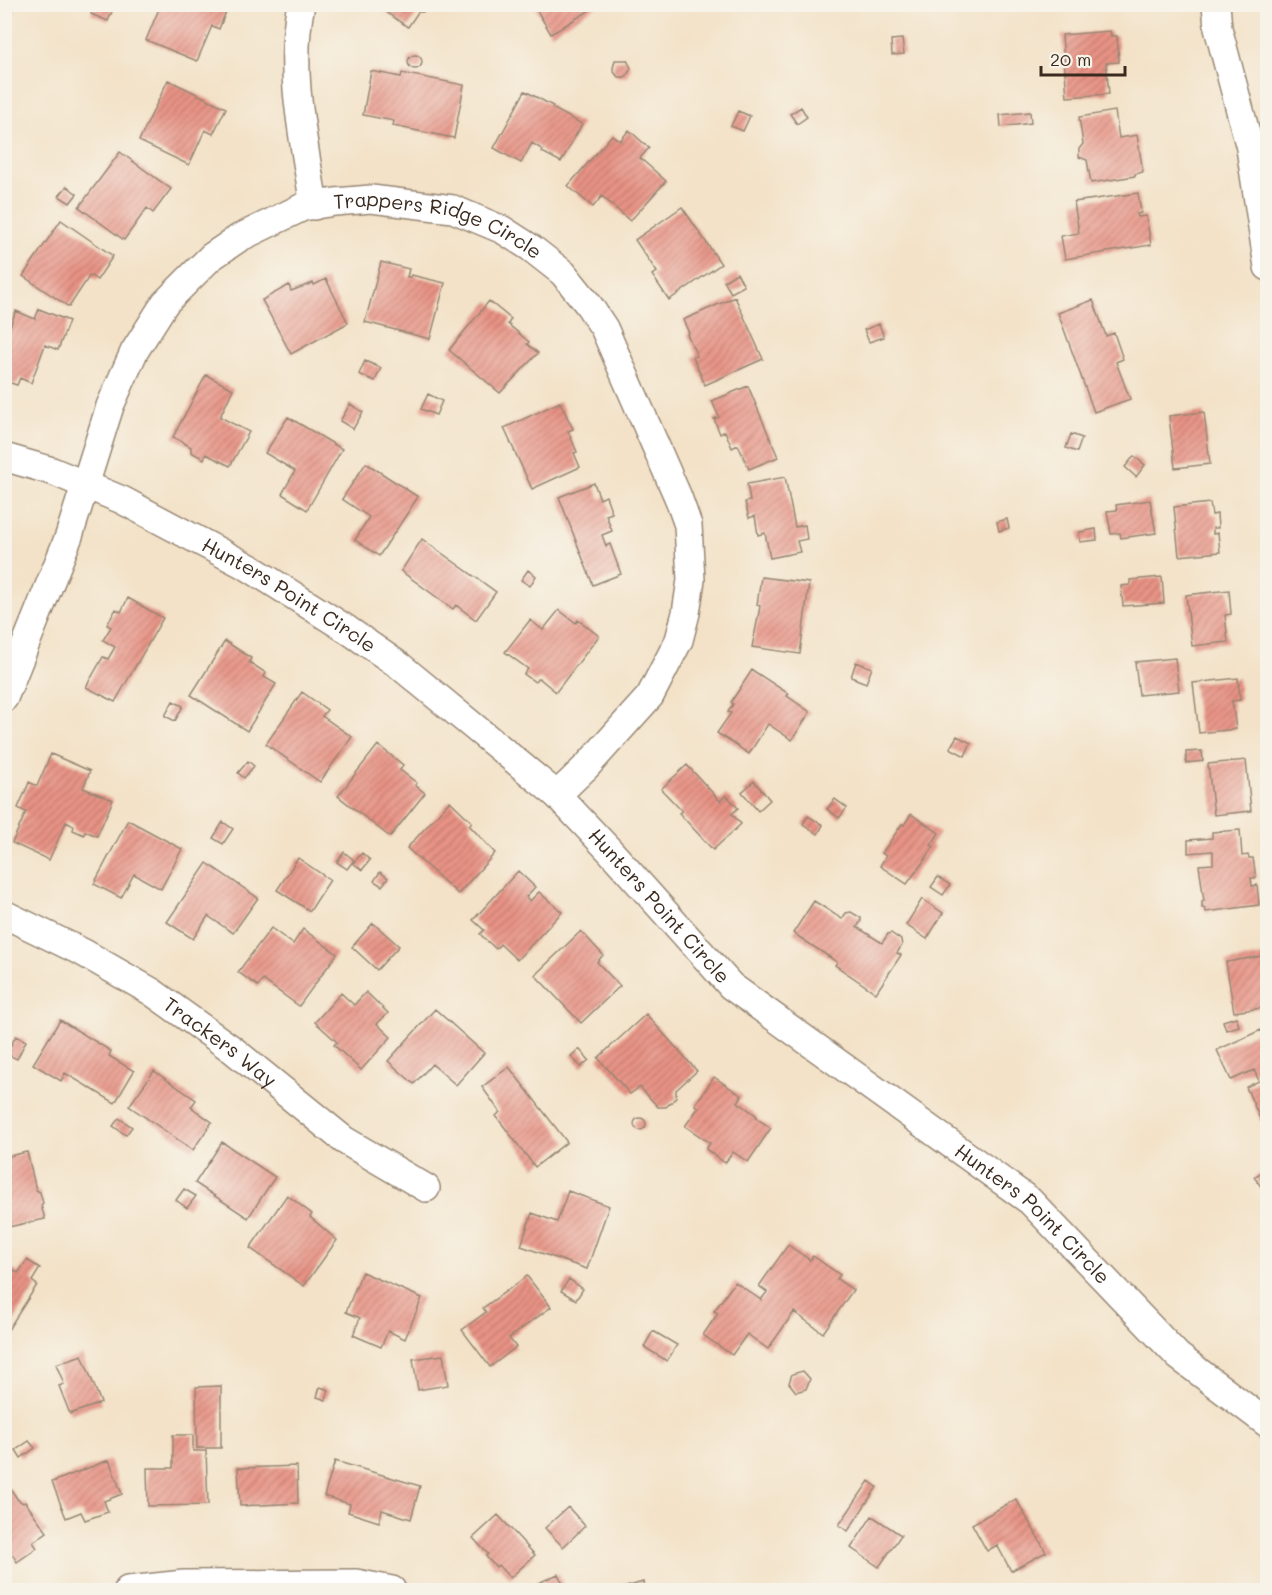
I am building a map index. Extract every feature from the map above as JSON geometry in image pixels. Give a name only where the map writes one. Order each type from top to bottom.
[{"type":"street","points":[[301,4],[296,31],[295,78],[314,206]]},
{"type":"street","points":[[1216,4],[1218,28],[1250,148],[1268,267]]},
{"type":"street","name":"Trappers Ridge Circle","points":[[4,698],[69,536],[110,406],[134,352],[165,303],[211,257],[239,238],[303,207],[371,199],[453,208],[503,230],[531,248],[563,273],[588,304],[604,328],[688,525],[691,580],[679,640],[650,696],[587,766],[557,795]]},
{"type":"street","name":"Hunters Point Circle","points":[[4,457],[52,471],[122,500],[250,568],[400,666],[557,795],[731,986],[1030,1201],[1178,1356],[1268,1424]]},
{"type":"street","name":"Trackers Way","points":[[4,914],[84,952],[152,992],[233,1050],[344,1140],[426,1188]]},
{"type":"street","points":[[128,1590],[184,1584],[356,1583],[392,1590]]},
{"type":"building","points":[[95,4],[115,4],[108,21],[91,14]]},
{"type":"building","points":[[161,4],[229,4],[219,29],[212,26],[197,61],[146,40]]},
{"type":"building","points":[[374,4],[428,4],[423,12],[418,12],[408,27]]},
{"type":"building","points":[[533,4],[600,4],[551,34]]},
{"type":"building","points":[[1040,4],[1076,4],[1075,11]]},
{"type":"building","points":[[1110,31],[1111,36],[1117,36],[1119,62],[1106,63],[1109,94],[1067,97],[1062,35]]},
{"type":"building","points":[[902,39],[904,54],[892,55],[891,40]]},
{"type":"building","points":[[412,55],[418,55],[422,62],[418,69],[412,69],[408,65],[408,59]]},
{"type":"building","points":[[615,60],[627,60],[631,68],[626,77],[618,77],[614,72]]},
{"type":"building","points":[[371,71],[401,77],[402,73],[464,85],[454,138],[393,126],[394,121],[363,115]]},
{"type":"building","points":[[168,80],[226,108],[213,134],[205,130],[189,165],[139,141]]},
{"type":"building","points":[[525,91],[582,124],[561,162],[542,152],[543,150],[532,143],[521,163],[494,148]]},
{"type":"building","points":[[801,107],[807,117],[797,124],[790,114]]},
{"type":"building","points":[[738,111],[750,116],[743,131],[731,126]]},
{"type":"building","points":[[1115,111],[1119,138],[1137,135],[1143,172],[1135,176],[1091,183],[1087,160],[1079,157],[1079,149],[1083,144],[1079,117]]},
{"type":"building","points":[[1030,112],[1031,123],[1001,127],[1000,115]]},
{"type":"building","points":[[629,130],[649,148],[640,158],[666,181],[630,221],[602,196],[593,207],[568,186],[612,135],[620,141]]},
{"type":"building","points":[[120,152],[171,189],[153,213],[147,208],[124,240],[79,207]]},
{"type":"building","points":[[67,186],[77,194],[70,203],[59,196]]},
{"type":"building","points":[[1138,193],[1141,213],[1137,214],[1138,217],[1146,216],[1151,245],[1065,259],[1061,236],[1079,233],[1074,202]]},
{"type":"building","points":[[682,207],[721,264],[669,300],[652,275],[657,272],[635,240]]},
{"type":"building","points":[[61,220],[113,256],[97,280],[90,275],[69,307],[23,276]]},
{"type":"building","points":[[381,262],[409,269],[407,277],[411,275],[445,283],[430,339],[365,322]]},
{"type":"building","points":[[737,273],[744,286],[731,293],[724,281]]},
{"type":"building","points":[[326,279],[348,323],[291,354],[262,300],[289,285],[291,291]]},
{"type":"building","points":[[735,297],[763,359],[705,385],[693,357],[697,356],[683,320]]},
{"type":"building","points":[[1093,300],[1106,336],[1114,333],[1123,359],[1116,362],[1130,399],[1094,412],[1058,313]]},
{"type":"building","points":[[489,301],[511,319],[508,324],[538,353],[500,393],[449,350]]},
{"type":"building","points":[[39,309],[69,321],[58,350],[45,345],[31,383],[20,378],[17,385],[4,381],[4,324],[10,326],[16,311],[35,319]]},
{"type":"building","points":[[879,324],[884,337],[869,342],[864,330]]},
{"type":"building","points":[[365,361],[381,368],[375,381],[359,374]]},
{"type":"building","points":[[206,375],[233,389],[220,417],[249,432],[230,466],[206,454],[204,459],[191,452],[191,447],[173,437]]},
{"type":"building","points":[[748,386],[778,457],[749,469],[738,445],[732,448],[725,431],[720,434],[714,419],[719,417],[712,401]]},
{"type":"building","points":[[428,394],[442,401],[436,415],[421,409]]},
{"type":"building","points":[[560,402],[573,429],[568,431],[577,452],[574,453],[580,467],[532,489],[504,428]]},
{"type":"building","points":[[350,404],[363,412],[353,429],[340,421]]},
{"type":"building","points":[[1204,412],[1210,464],[1175,468],[1169,416]]},
{"type":"building","points":[[288,417],[342,449],[307,510],[282,494],[295,471],[265,453]]},
{"type":"building","points":[[1071,434],[1082,438],[1077,452],[1066,448]]},
{"type":"building","points":[[1134,456],[1145,465],[1136,477],[1125,467]]},
{"type":"building","points":[[366,463],[418,497],[379,556],[355,540],[369,517],[342,499]]},
{"type":"building","points":[[785,477],[795,527],[805,525],[807,539],[797,541],[800,552],[770,558],[765,533],[758,535],[755,516],[749,518],[745,502],[750,501],[747,484]]},
{"type":"building","points":[[594,483],[600,499],[606,496],[612,513],[606,515],[612,531],[602,535],[606,546],[610,544],[621,574],[593,585],[559,497]]},
{"type":"building","points":[[1150,500],[1156,533],[1121,538],[1120,533],[1111,534],[1107,511],[1117,510],[1116,505]]},
{"type":"building","points":[[1210,503],[1212,515],[1217,514],[1218,528],[1213,528],[1213,534],[1218,533],[1220,552],[1179,556],[1174,507]]},
{"type":"building","points":[[1007,519],[1009,528],[999,531],[997,522]]},
{"type":"building","points":[[1096,529],[1097,540],[1080,542],[1079,532]]},
{"type":"building","points":[[422,539],[496,592],[476,620],[456,605],[453,609],[401,571]]},
{"type":"building","points":[[528,570],[536,576],[530,586],[521,580]]},
{"type":"building","points":[[761,577],[809,583],[800,654],[752,647],[760,606],[757,605]]},
{"type":"building","points":[[1162,577],[1164,603],[1123,606],[1121,586],[1130,585],[1130,580]]},
{"type":"building","points":[[1229,590],[1231,614],[1225,615],[1228,642],[1192,646],[1186,595]]},
{"type":"building","points":[[128,598],[163,618],[115,702],[86,687],[103,657],[108,659],[115,647],[103,640],[111,627],[107,625],[116,609],[121,612]]},
{"type":"building","points":[[559,610],[576,623],[578,620],[599,636],[556,692],[539,678],[535,682],[524,674],[528,669],[505,652],[530,620],[543,630]]},
{"type":"building","points":[[225,641],[251,658],[249,662],[266,673],[264,677],[276,684],[247,731],[191,695]]},
{"type":"building","points":[[1175,658],[1179,691],[1139,695],[1135,662]]},
{"type":"building","points":[[856,662],[872,668],[866,683],[851,677]]},
{"type":"building","points":[[752,670],[789,694],[787,696],[810,712],[792,740],[768,724],[749,754],[717,733],[731,713],[728,712],[733,704],[731,702]]},
{"type":"building","points":[[1238,678],[1240,700],[1232,701],[1236,729],[1199,733],[1193,683]]},
{"type":"building","points":[[302,692],[327,710],[322,716],[352,737],[320,782],[266,744]]},
{"type":"building","points":[[173,701],[183,706],[175,721],[165,716]]},
{"type":"building","points":[[957,736],[971,743],[965,756],[950,748]]},
{"type":"building","points":[[378,745],[403,765],[400,770],[417,783],[415,785],[425,793],[390,837],[338,796]]},
{"type":"building","points":[[1202,751],[1203,761],[1186,763],[1186,752]]},
{"type":"building","points":[[51,754],[90,771],[83,788],[113,800],[97,836],[85,831],[84,835],[73,830],[74,826],[66,822],[49,860],[12,843],[26,812],[18,808],[29,782],[37,786]]},
{"type":"building","points":[[1246,760],[1251,811],[1214,815],[1208,764]]},
{"type":"building","points":[[248,761],[254,766],[244,778],[238,773]]},
{"type":"building","points":[[687,765],[720,801],[726,795],[738,808],[732,814],[741,824],[713,850],[679,813],[682,811],[661,789]]},
{"type":"building","points":[[754,781],[770,800],[758,811],[742,792]]},
{"type":"building","points":[[835,799],[847,808],[839,818],[827,809]]},
{"type":"building","points":[[450,801],[472,822],[469,825],[495,853],[458,894],[407,848]]},
{"type":"building","points":[[911,814],[939,833],[931,845],[934,847],[907,884],[880,866],[886,856],[882,853]]},
{"type":"building","points":[[808,816],[823,825],[818,834],[803,824]]},
{"type":"building","points":[[128,820],[182,849],[161,889],[134,874],[121,898],[94,884]]},
{"type":"building","points":[[223,822],[233,829],[223,844],[213,838]]},
{"type":"building","points":[[1240,830],[1242,856],[1248,855],[1249,858],[1253,858],[1256,878],[1251,878],[1252,886],[1257,885],[1259,905],[1206,912],[1205,908],[1202,908],[1202,901],[1204,901],[1199,865],[1213,864],[1213,851],[1188,853],[1188,840],[1212,838],[1212,832]]},
{"type":"building","points":[[344,852],[354,860],[347,869],[337,862]]},
{"type":"building","points":[[362,853],[370,860],[362,870],[353,863]]},
{"type":"building","points":[[298,858],[330,880],[310,911],[277,890]]},
{"type":"building","points":[[207,863],[258,898],[233,933],[208,916],[193,939],[167,922]]},
{"type":"building","points":[[518,871],[535,887],[526,897],[530,901],[539,892],[562,912],[517,960],[500,944],[496,949],[485,939],[480,934],[484,930],[473,920]]},
{"type":"building","points":[[380,872],[388,878],[382,886],[374,881]]},
{"type":"building","points":[[938,877],[950,885],[943,895],[931,887]]},
{"type":"building","points":[[922,899],[943,913],[927,939],[906,925]]},
{"type":"building","points":[[814,901],[842,919],[846,913],[851,912],[861,918],[857,927],[882,943],[891,933],[901,940],[902,945],[897,953],[901,955],[876,993],[835,965],[837,962],[793,933]]},
{"type":"building","points":[[373,923],[399,946],[377,970],[352,947]]},
{"type":"building","points":[[271,928],[293,944],[303,929],[337,954],[299,1006],[263,980],[258,986],[238,972]]},
{"type":"building","points":[[581,931],[603,955],[597,962],[620,986],[581,1023],[535,975]]},
{"type":"building","points":[[1268,955],[1268,980],[1265,981],[1268,1007],[1234,1012],[1226,962]]},
{"type":"building","points":[[366,992],[388,1013],[377,1024],[391,1037],[361,1070],[334,1045],[337,1042],[315,1022],[341,993],[354,1005]]},
{"type":"building","points":[[435,1009],[484,1053],[456,1085],[432,1064],[414,1084],[388,1061]]},
{"type":"building","points":[[646,1014],[697,1071],[676,1090],[676,1098],[666,1107],[658,1107],[640,1087],[630,1094],[598,1058]]},
{"type":"building","points":[[1236,1017],[1239,1026],[1226,1030],[1223,1021]]},
{"type":"building","points":[[60,1020],[111,1051],[109,1056],[134,1071],[115,1103],[65,1073],[61,1081],[33,1064]]},
{"type":"building","points":[[1261,1030],[1268,1045],[1268,1118],[1261,1121],[1246,1087],[1259,1081],[1254,1070],[1231,1080],[1217,1050]]},
{"type":"building","points":[[16,1036],[26,1041],[17,1059],[6,1054]]},
{"type":"building","points":[[579,1049],[589,1060],[581,1067],[571,1056]]},
{"type":"building","points":[[509,1067],[567,1142],[535,1167],[496,1116],[500,1112],[482,1087]]},
{"type":"building","points":[[154,1071],[196,1100],[191,1107],[212,1122],[193,1150],[129,1106]]},
{"type":"building","points":[[714,1077],[742,1096],[738,1102],[771,1128],[748,1162],[733,1152],[725,1163],[706,1149],[710,1143],[685,1126],[699,1107],[695,1105]]},
{"type":"building","points":[[119,1118],[132,1127],[126,1135],[113,1126]]},
{"type":"building","points":[[642,1118],[645,1119],[645,1129],[638,1130],[635,1129],[634,1122],[635,1119]]},
{"type":"building","points":[[222,1142],[275,1177],[248,1218],[195,1183]]},
{"type":"building","points":[[27,1152],[36,1190],[40,1192],[43,1203],[41,1205],[45,1219],[4,1228],[4,1157]]},
{"type":"building","points":[[1268,1168],[1268,1196],[1254,1177]]},
{"type":"building","points":[[184,1189],[196,1196],[187,1208],[176,1200]]},
{"type":"building","points":[[568,1191],[609,1206],[587,1269],[521,1246],[532,1213],[557,1222]]},
{"type":"building","points":[[287,1195],[312,1214],[310,1217],[337,1240],[304,1286],[250,1248]]},
{"type":"building","points":[[788,1245],[810,1260],[813,1256],[840,1275],[837,1279],[853,1290],[823,1333],[794,1312],[768,1349],[747,1334],[732,1355],[703,1335],[718,1313],[714,1311],[735,1282],[761,1300],[767,1292],[759,1286]]},
{"type":"building","points":[[27,1260],[40,1268],[32,1281],[37,1285],[4,1336],[4,1264],[18,1273]]},
{"type":"building","points":[[362,1272],[422,1298],[405,1339],[388,1331],[381,1347],[353,1335],[360,1318],[346,1312]]},
{"type":"building","points":[[527,1276],[551,1307],[509,1338],[516,1347],[490,1367],[462,1330],[486,1312],[483,1308]]},
{"type":"building","points":[[569,1279],[583,1289],[576,1300],[561,1291]]},
{"type":"building","points":[[653,1331],[677,1345],[667,1361],[644,1347]]},
{"type":"building","points":[[82,1355],[101,1403],[70,1414],[59,1386],[64,1384],[56,1364]]},
{"type":"building","points":[[443,1355],[448,1385],[418,1390],[413,1359]]},
{"type":"building","points":[[803,1371],[810,1379],[806,1389],[796,1392],[789,1383],[792,1374]]},
{"type":"building","points":[[221,1386],[221,1448],[197,1448],[196,1387]]},
{"type":"building","points":[[320,1387],[329,1390],[326,1400],[317,1397]]},
{"type":"building","points":[[173,1435],[193,1435],[193,1451],[206,1451],[208,1505],[148,1506],[147,1468],[173,1468]]},
{"type":"building","points":[[29,1441],[35,1448],[21,1458],[16,1450]]},
{"type":"building","points":[[109,1460],[122,1494],[104,1501],[108,1512],[85,1520],[81,1512],[66,1518],[52,1482]]},
{"type":"building","points":[[335,1461],[420,1486],[411,1519],[382,1510],[379,1522],[348,1512],[350,1504],[324,1496]]},
{"type":"building","points":[[297,1466],[298,1503],[240,1506],[238,1468]]},
{"type":"building","points":[[869,1481],[877,1487],[848,1531],[839,1525]]},
{"type":"building","points":[[10,1488],[18,1500],[25,1502],[47,1532],[33,1542],[37,1548],[17,1562],[13,1555],[4,1561],[4,1492]]},
{"type":"building","points":[[1016,1499],[1046,1552],[1011,1571],[997,1545],[987,1551],[972,1524]]},
{"type":"building","points":[[568,1507],[585,1526],[563,1547],[545,1528]]},
{"type":"building","points":[[498,1515],[535,1555],[510,1578],[498,1565],[496,1567],[488,1559],[486,1556],[488,1554],[473,1538]]},
{"type":"building","points":[[872,1516],[901,1535],[879,1567],[851,1548]]},
{"type":"building","points":[[558,1574],[566,1590],[522,1590],[545,1580]]},
{"type":"building","points":[[643,1582],[646,1590],[616,1590]]},
{"type":"waterway","points":[[4,24],[13,4]]}]
